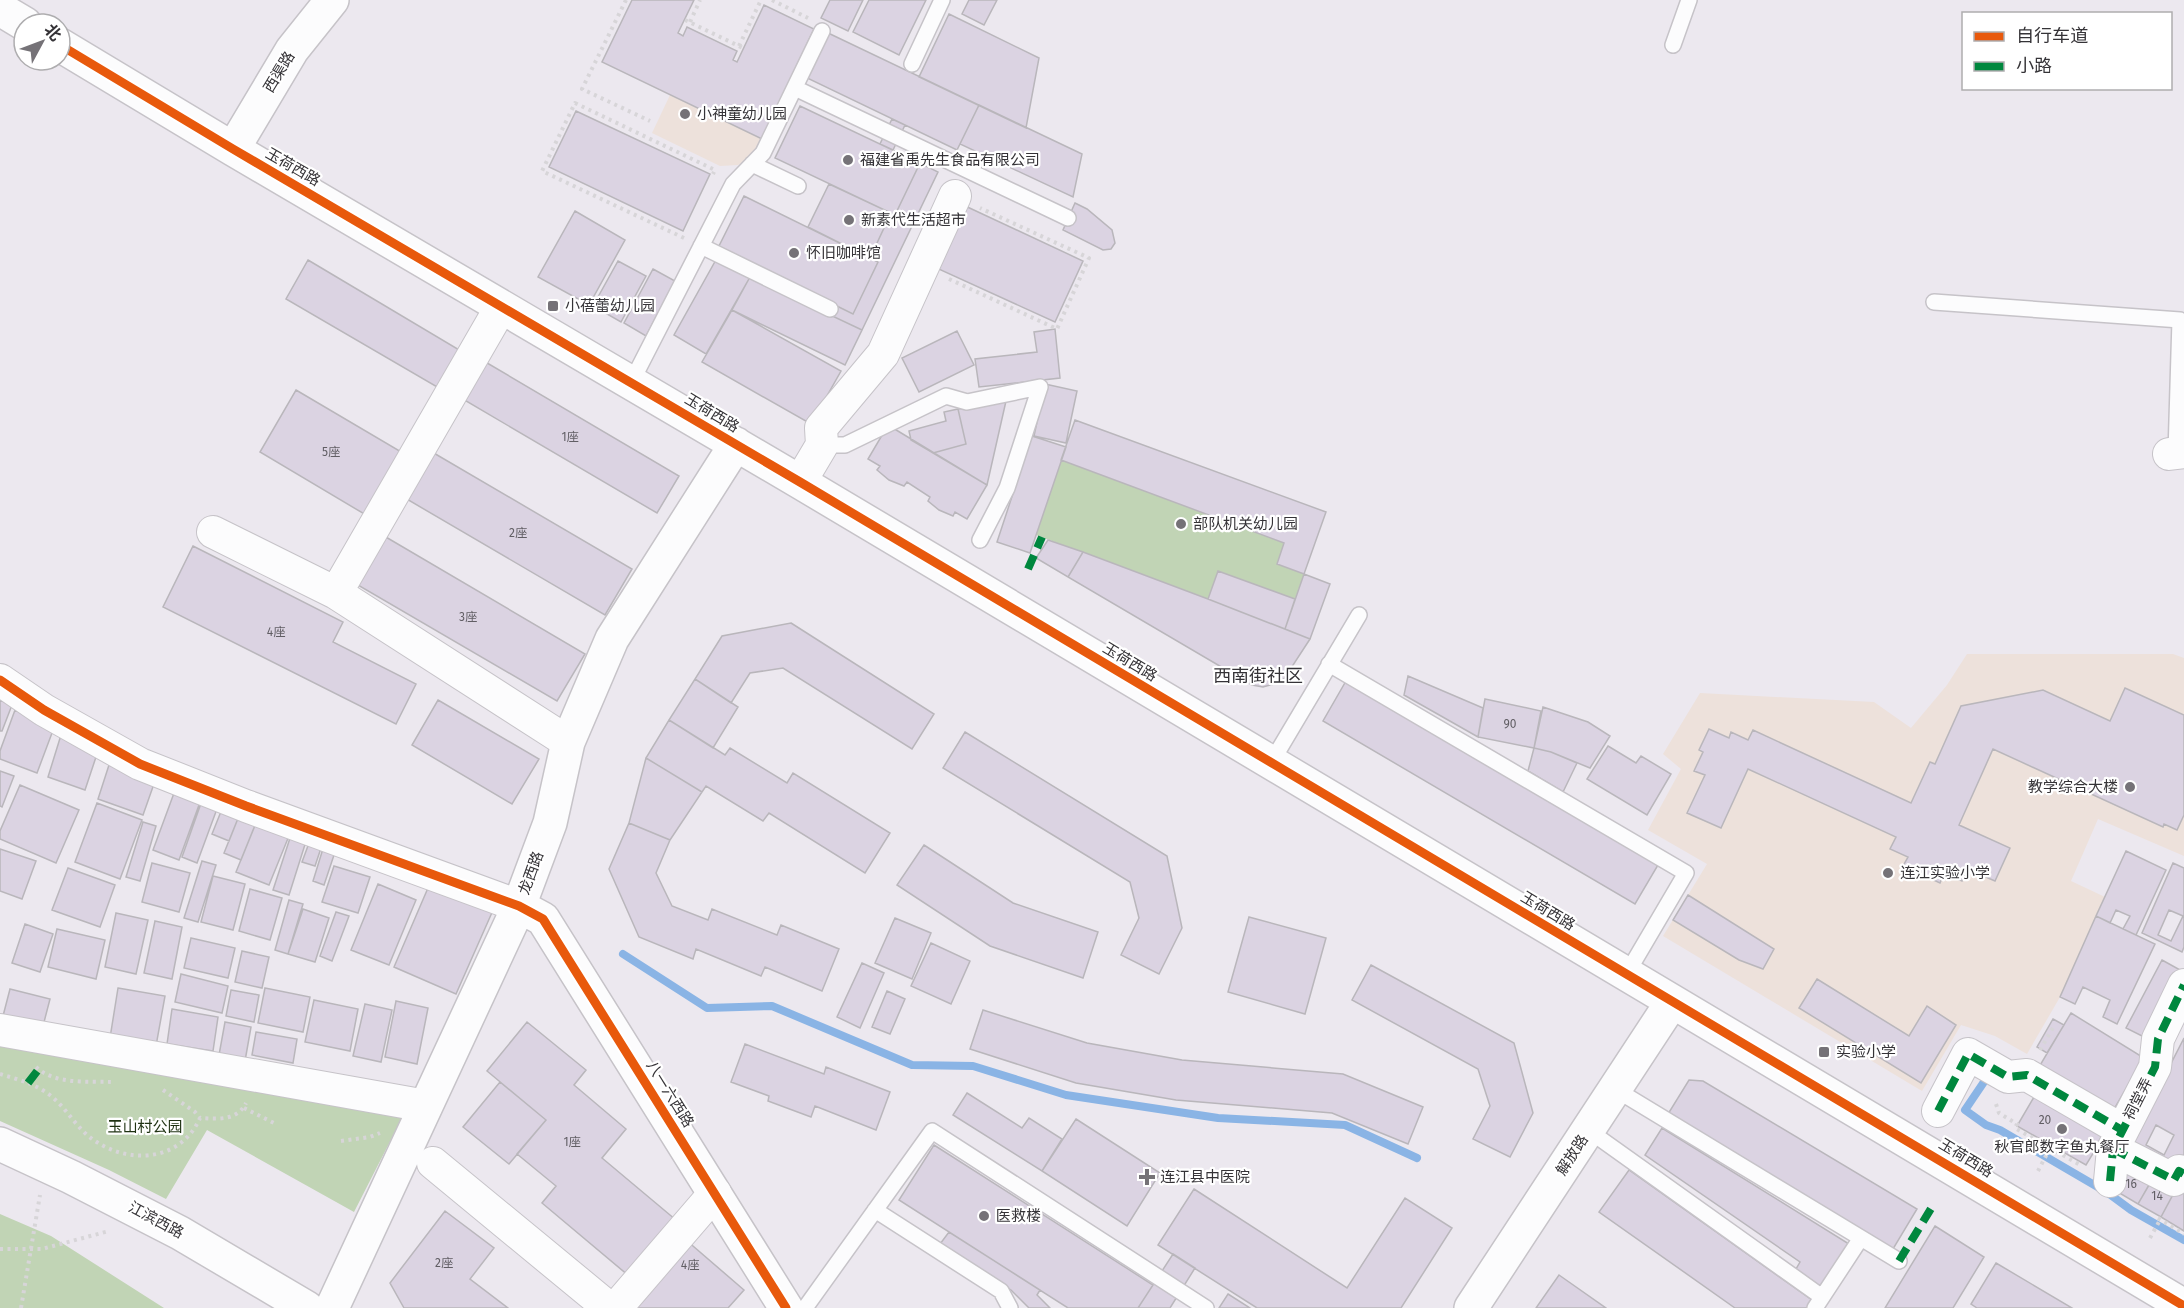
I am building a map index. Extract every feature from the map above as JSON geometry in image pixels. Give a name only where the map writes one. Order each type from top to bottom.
[{"type":"main road","name":"西渠路","points":[[233,149],[292,50],[332,0]]},
{"type":"main road","name":"玉荷西路","points":[[72,52],[736,444],[2184,1306]]},
{"type":"main road","name":"龙西路","points":[[332,1308],[519,906],[550,823],[568,742],[612,639],[736,444]]},
{"type":"main road","name":"八一六西路","points":[[519,906],[543,919],[786,1308]]},
{"type":"main road","name":"解放路","points":[[1471,1308],[1672,1002]]},
{"type":"main road","name":"江滨西路","points":[[0,1144],[170,1227],[307,1308]]},
{"type":"street","points":[[800,482],[822,445],[820,428],[883,354],[955,196]]},
{"type":"street","points":[[336,592],[501,307]]},
{"type":"street","points":[[213,532],[336,592],[568,742]]},
{"type":"street","points":[[0,680],[44,710],[140,764],[246,806],[519,906]]},
{"type":"street","name":"祠堂弄","points":[[2114,1159],[2155,1067],[2158,1039],[2184,985]]},
{"type":"street","points":[[0,1029],[426,1106]]},
{"type":"street","points":[[1938,1112],[1968,1054],[2008,1077],[2026,1074],[2114,1159],[2174,1180],[2179,1172],[2184,1174]]},
{"type":"street","points":[[433,1163],[609,1308]]},
{"type":"street","points":[[616,1308],[715,1193]]},
{"type":"lane","points":[[912,64],[942,0]]},
{"type":"lane","points":[[1673,45],[1689,0]]},
{"type":"lane","points":[[631,383],[733,184],[763,153],[822,31]]},
{"type":"lane","points":[[795,88],[1068,218]]},
{"type":"lane","points":[[752,164],[798,186]]},
{"type":"lane","points":[[700,246],[830,309]]},
{"type":"lane","points":[[1934,302],[2180,320],[2176,453]]},
{"type":"lane","points":[[822,445],[844,445],[946,396],[967,402],[1040,387],[1006,488],[980,540]]},
{"type":"lane","points":[[1271,763],[1359,615]]},
{"type":"lane","points":[[1329,664],[1686,873],[1626,975]]},
{"type":"lane","points":[[1615,1089],[1899,1261]]},
{"type":"lane","points":[[805,1308],[932,1131],[1206,1308]]},
{"type":"lane","points":[[1588,1131],[1819,1302],[1861,1238]]},
{"type":"lane","points":[[876,1210],[1001,1291],[1010,1308]]},
{"type":"path","points":[[626,0],[582,88],[650,121]]},
{"type":"path","points":[[700,0],[687,21],[741,47],[761,0]]},
{"type":"path","points":[[772,0],[805,15],[822,31]]},
{"type":"path","points":[[700,246],[542,171],[574,103],[715,170],[710,180]]},
{"type":"path","points":[[923,267],[1057,329],[1089,258],[955,196]]},
{"type":"path","points":[[683,238],[688,228]]},
{"type":"path","points":[[0,1074],[28,1083],[47,1093],[96,1142],[126,1155],[165,1153],[186,1139],[200,1118],[231,1118],[244,1108],[259,1075]]},
{"type":"path","points":[[2008,1077],[1995,1101],[1999,1113],[2018,1124],[2015,1128],[2086,1169],[2090,1164],[2114,1159]]},
{"type":"path","points":[[244,1108],[273,1123]]},
{"type":"path","points":[[2007,1120],[2016,1126]]},
{"type":"path","points":[[2038,1171],[2050,1148]]},
{"type":"path","points":[[21,1308],[40,1191]]},
{"type":"path","points":[[2150,1238],[2159,1219],[2184,1234]]},
{"type":"path","points":[[0,1249],[42,1249],[113,1230]]},
{"type":"shaded area","name":"小神童幼儿园","points":[[670,95],[762,139],[754,155],[738,165],[720,166],[652,133]]},
{"type":"shaded area","name":"连江实验小学","points":[[1967,654],[2173,654],[2184,658],[2184,856],[2098,819],[2071,881],[2105,897],[2060,997],[2027,1054],[1995,1036],[1961,1025],[1922,1091],[1663,936],[1707,864],[1648,830],[1681,769],[1663,754],[1700,693],[1874,702],[1911,728],[1947,685]]},
{"type":"green space","points":[[1061,460],[1284,543],[1277,564],[1304,574],[1295,599],[1218,571],[1208,599],[1036,535]]},
{"type":"green space","name":"玉山村公园","points":[[0,1043],[402,1118],[354,1212],[207,1130],[166,1199],[109,1170],[0,1121]]},
{"type":"green space","points":[[0,1214],[51,1236],[164,1308],[0,1308]]},
{"type":"building","points":[[632,0],[694,0],[678,33],[683,36],[687,27],[737,51],[733,60],[737,62],[764,5],[814,29],[762,139],[602,62]]},
{"type":"building","points":[[830,0],[863,0],[848,31],[821,18]]},
{"type":"building","points":[[869,0],[926,0],[899,55],[853,32]]},
{"type":"building","points":[[969,0],[997,0],[984,25],[962,14]]},
{"type":"building","points":[[949,14],[1039,58],[1026,128],[919,77]]},
{"type":"building","points":[[826,32],[979,105],[957,150],[805,77]]},
{"type":"building","points":[[979,105],[1082,154],[1073,197],[960,144]]},
{"type":"building","name":"福建省禹先生食品有限公司","points":[[800,106],[920,163],[895,215],[775,158]]},
{"type":"building","points":[[576,111],[710,174],[683,231],[549,167]]},
{"type":"building","points":[[892,119],[905,125],[893,150],[880,144]]},
{"type":"building","points":[[920,163],[938,172],[862,330],[828,314],[833,304],[853,314],[878,262],[870,258],[891,213],[895,215]]},
{"type":"building","name":"新素代生活超市","points":[[829,184],[891,213],[870,258],[808,227]]},
{"type":"building","name":"怀旧咖啡馆","points":[[744,196],[878,262],[853,314],[718,248]]},
{"type":"building","points":[[1075,203],[1087,209],[1112,230],[1115,243],[1111,249],[1103,250],[1063,230]]},
{"type":"building","points":[[961,204],[1083,261],[1055,322],[932,266]]},
{"type":"building","points":[[575,211],[625,240],[589,305],[538,277]]},
{"type":"building","points":[[717,258],[750,277],[706,354],[674,335]]},
{"type":"building","points":[[308,260],[466,354],[444,391],[286,299]]},
{"type":"building","points":[[618,261],[646,276],[621,322],[593,306]]},
{"type":"building","points":[[653,269],[675,281],[646,336],[624,323]]},
{"type":"building","points":[[750,277],[862,330],[845,365],[732,310]]},
{"type":"building","points":[[732,310],[841,371],[811,424],[702,362]]},
{"type":"building","points":[[1055,329],[1060,378],[979,387],[975,359],[1037,352],[1034,332]]},
{"type":"building","points":[[957,331],[974,365],[919,392],[902,358]]},
{"type":"building","points":[[482,360],[679,476],[657,513],[461,398]]},
{"type":"building","points":[[1045,384],[1077,391],[1066,443],[1034,436]]},
{"type":"building","points":[[296,390],[403,453],[366,515],[260,452]]},
{"type":"building","points":[[1006,401],[987,485],[933,453],[966,444],[958,409]]},
{"type":"building","points":[[958,409],[966,444],[933,453],[911,440],[909,431],[946,421],[944,412]]},
{"type":"building","points":[[1075,420],[1326,512],[1304,574],[1277,564],[1284,543],[1061,460]]},
{"type":"building","points":[[888,425],[987,485],[967,519],[955,512],[953,516],[939,510],[928,501],[930,497],[907,482],[904,486],[889,480],[877,470],[880,466],[868,459]]},
{"type":"building","points":[[1032,436],[1066,447],[1030,553],[997,542]]},
{"type":"building","points":[[432,452],[632,569],[605,615],[405,498]]},
{"type":"building","points":[[379,533],[585,654],[557,701],[351,581]]},
{"type":"building","points":[[1048,540],[1083,552],[1068,577],[1036,558]]},
{"type":"building","points":[[193,546],[343,622],[333,642],[416,684],[396,724],[163,607]]},
{"type":"building","points":[[1083,552],[1310,639],[1284,679],[1263,687],[1252,685],[1068,577]]},
{"type":"building","points":[[1218,571],[1295,599],[1285,629],[1208,599]]},
{"type":"building","points":[[1304,574],[1330,584],[1310,639],[1285,629]]},
{"type":"building","points":[[791,623],[934,714],[912,749],[783,668],[750,673],[731,703],[695,679],[722,636]]},
{"type":"building","points":[[1408,676],[1483,708],[1478,737],[1404,695]]},
{"type":"building","points":[[695,679],[738,707],[713,748],[669,720]]},
{"type":"building","points":[[1346,681],[1658,865],[1635,904],[1323,721]]},
{"type":"building","name":"教学综合大楼","points":[[2125,688],[2184,715],[2184,815],[2177,830],[2164,824],[2163,827],[1993,749],[1959,825],[2010,848],[1995,881],[1967,869],[1962,881],[1944,873],[1940,883],[1903,866],[1908,857],[1890,849],[1896,837],[1748,769],[1721,828],[1687,813],[1705,775],[1694,771],[1703,752],[1699,750],[1709,729],[1729,738],[1731,732],[1748,740],[1753,730],[1911,803],[1930,762],[1935,764],[1961,706],[2043,690],[2110,721]]},
{"type":"building","points":[[1485,699],[1541,711],[1534,748],[1478,737]]},
{"type":"building","points":[[0,700],[12,705],[2,731],[0,731]]},
{"type":"building","points":[[438,700],[539,759],[512,804],[412,745]]},
{"type":"building","points":[[1543,707],[1588,722],[1610,736],[1590,768],[1551,752],[1534,748]]},
{"type":"building","points":[[15,710],[55,725],[37,773],[0,759],[0,751]]},
{"type":"building","points":[[669,720],[725,755],[730,748],[787,783],[793,773],[890,833],[865,873],[769,813],[763,821],[706,786],[702,792],[646,758]]},
{"type":"building","points":[[965,732],[1167,856],[1182,928],[1159,974],[1121,955],[1139,918],[1130,882],[943,768]]},
{"type":"building","points":[[61,735],[99,748],[85,790],[48,777]]},
{"type":"building","points":[[1608,746],[1636,763],[1641,756],[1671,774],[1647,815],[1587,779]]},
{"type":"building","points":[[1534,748],[1551,752],[1577,763],[1563,792],[1528,771]]},
{"type":"building","points":[[646,758],[702,792],[670,840],[629,823]]},
{"type":"building","points":[[109,765],[155,781],[143,815],[98,799]]},
{"type":"building","points":[[0,771],[14,776],[2,807],[0,806]]},
{"type":"building","points":[[20,785],[79,810],[56,863],[0,839],[0,831]]},
{"type":"building","points":[[177,785],[203,794],[179,860],[153,850]]},
{"type":"building","points":[[205,792],[221,798],[197,863],[182,857]]},
{"type":"building","points":[[226,799],[243,806],[229,841],[212,834]]},
{"type":"building","points":[[97,803],[142,820],[120,879],[75,862]]},
{"type":"building","points":[[243,806],[260,813],[241,860],[224,853]]},
{"type":"building","points":[[260,813],[293,826],[269,885],[236,872]]},
{"type":"building","points":[[143,822],[156,826],[140,881],[126,877]]},
{"type":"building","points":[[629,823],[670,840],[656,873],[672,906],[708,920],[712,909],[777,935],[781,925],[839,949],[822,991],[765,967],[761,976],[696,949],[693,959],[639,937],[609,869]]},
{"type":"building","points":[[293,829],[308,835],[289,895],[273,890]]},
{"type":"building","points":[[312,835],[324,839],[315,866],[302,862]]},
{"type":"building","points":[[326,839],[338,843],[324,885],[313,881]]},
{"type":"building","points":[[924,845],[1013,903],[1098,932],[1083,978],[990,946],[897,885]]},
{"type":"building","points":[[0,849],[36,861],[22,899],[0,891]]},
{"type":"building","points":[[2126,851],[2166,870],[2136,935],[2123,929],[2130,916],[2116,910],[2110,923],[2096,916]]},
{"type":"building","points":[[202,861],[216,865],[198,922],[184,918]]},
{"type":"building","points":[[152,863],[190,873],[179,912],[142,902]]},
{"type":"building","points":[[2173,863],[2184,868],[2184,947],[2182,952],[2142,933]],"holes":[[[2169,910],[2183,916],[2171,941],[2158,935]]]},
{"type":"building","points":[[334,866],[370,877],[358,913],[322,902]]},
{"type":"building","points":[[68,868],[115,885],[100,927],[52,910]]},
{"type":"building","points":[[213,876],[245,884],[233,930],[201,922]]},
{"type":"building","points":[[431,881],[494,908],[456,994],[394,967]]},
{"type":"building","points":[[378,884],[416,900],[389,965],[351,950]]},
{"type":"building","points":[[250,889],[282,898],[270,940],[239,931]]},
{"type":"building","points":[[1688,895],[1774,949],[1763,969],[1739,960],[1673,920]]},
{"type":"building","points":[[289,900],[303,904],[288,954],[275,950]]},
{"type":"building","points":[[303,909],[329,918],[315,962],[288,954]]},
{"type":"building","points":[[336,912],[349,916],[332,961],[320,956]]},
{"type":"building","points":[[116,913],[148,920],[136,974],[105,967]]},
{"type":"building","points":[[2096,916],[2155,944],[2117,1024],[2103,1017],[2110,1000],[2083,987],[2075,1004],[2060,997]]},
{"type":"building","points":[[1249,917],[1326,938],[1305,1014],[1228,992]]},
{"type":"building","points":[[895,918],[931,933],[912,979],[875,963]]},
{"type":"building","points":[[155,921],[182,927],[172,979],[144,973]]},
{"type":"building","points":[[25,924],[53,934],[40,972],[12,963]]},
{"type":"building","points":[[57,929],[105,940],[96,979],[48,967]]},
{"type":"building","points":[[191,938],[235,948],[228,978],[184,968]]},
{"type":"building","points":[[931,943],[970,961],[951,1004],[911,986]]},
{"type":"building","points":[[242,951],[269,957],[262,988],[235,982]]},
{"type":"building","points":[[2162,960],[2182,971],[2146,1038],[2126,1028]]},
{"type":"building","points":[[862,963],[884,973],[860,1028],[837,1017]]},
{"type":"building","points":[[1371,965],[1514,1043],[1533,1113],[1510,1157],[1473,1139],[1490,1106],[1478,1069],[1352,1000]]},
{"type":"building","points":[[181,974],[228,986],[222,1013],[175,1002]]},
{"type":"building","points":[[1817,979],[1909,1036],[1927,1006],[1956,1025],[1921,1083],[1799,1008]]},
{"type":"building","points":[[118,988],[165,996],[156,1046],[110,1038]]},
{"type":"building","points":[[265,988],[310,997],[303,1032],[258,1023]]},
{"type":"building","points":[[10,989],[50,999],[43,1026],[3,1016]]},
{"type":"building","points":[[231,990],[259,995],[254,1022],[226,1016]]},
{"type":"building","points":[[887,991],[905,999],[890,1034],[872,1027]]},
{"type":"building","points":[[314,1000],[358,1009],[350,1051],[305,1042]]},
{"type":"building","points":[[396,1001],[428,1008],[417,1064],[385,1057]]},
{"type":"building","points":[[365,1004],[392,1010],[381,1062],[353,1056]]},
{"type":"building","points":[[172,1009],[218,1017],[213,1051],[167,1044]]},
{"type":"building","points":[[983,1010],[1087,1043],[1182,1060],[1343,1074],[1423,1107],[1408,1144],[1332,1113],[1176,1100],[1076,1083],[970,1049]]},
{"type":"building","points":[[2071,1013],[2144,1058],[2113,1111],[2039,1067]]},
{"type":"building","points":[[2053,1019],[2064,1025],[2047,1053],[2037,1047]]},
{"type":"building","points":[[225,1022],[251,1027],[245,1061],[219,1055]]},
{"type":"building","points":[[527,1022],[586,1070],[574,1085],[626,1129],[602,1158],[676,1220],[629,1276],[542,1203],[556,1186],[517,1154],[546,1120],[487,1071]]},
{"type":"building","points":[[256,1032],[297,1039],[293,1063],[252,1055]]},
{"type":"building","points":[[2184,1038],[2184,1154],[2172,1177],[2125,1153]],"holes":[[[2156,1125],[2174,1135],[2164,1155],[2146,1145]]]},
{"type":"building","points":[[745,1044],[824,1074],[826,1067],[890,1092],[876,1130],[815,1106],[811,1117],[768,1101],[769,1096],[731,1082]]},
{"type":"building","points":[[1689,1080],[1703,1081],[1917,1209],[1893,1249],[1668,1114]]},
{"type":"building","points":[[500,1082],[546,1120],[509,1164],[463,1127]]},
{"type":"building","name":"秋官郎数字鱼丸餐厅","points":[[2037,1092],[2106,1132],[2086,1165],[2017,1126]]},
{"type":"building","points":[[967,1093],[1022,1128],[1029,1118],[1062,1139],[1042,1171],[953,1115]]},
{"type":"building","points":[[1076,1119],[1160,1173],[1127,1226],[1042,1171]]},
{"type":"building","points":[[1662,1128],[1849,1244],[1821,1287],[1796,1269],[1800,1262],[1645,1155]]},
{"type":"building","name":"医救楼","points":[[934,1145],[1153,1285],[1138,1308],[1068,1308],[899,1200]]},
{"type":"building","points":[[2125,1164],[2152,1180],[2138,1204],[2111,1188]]},
{"type":"building","points":[[1629,1170],[1812,1300],[1807,1308],[1735,1308],[1599,1212]]},
{"type":"building","points":[[2154,1176],[2176,1189],[2161,1217],[2138,1204]]},
{"type":"building","points":[[1194,1189],[1347,1288],[1405,1198],[1452,1228],[1401,1308],[1257,1308],[1158,1245]]},
{"type":"building","points":[[2176,1189],[2184,1193],[2184,1231],[2161,1217]]},
{"type":"building","points":[[445,1211],[494,1248],[470,1279],[508,1308],[404,1308],[390,1283]]},
{"type":"building","points":[[1935,1226],[1984,1257],[1953,1308],[1885,1308]]},
{"type":"building","points":[[949,1232],[1040,1290],[1037,1295],[1050,1308],[1029,1308],[1011,1290],[940,1244]]},
{"type":"building","points":[[686,1240],[744,1290],[728,1308],[636,1308]]},
{"type":"building","points":[[1173,1254],[1195,1268],[1170,1308],[1138,1308]]},
{"type":"building","points":[[1996,1263],[2072,1308],[1977,1308],[1971,1304]]},
{"type":"building","points":[[1559,1275],[1606,1308],[1536,1308]]},
{"type":"building","points":[[1228,1294],[1250,1308],[1219,1308]]},
{"type":"waterway","points":[[623,954],[707,1008],[772,1006],[912,1065],[973,1066],[1066,1095],[1218,1118],[1345,1125],[1417,1158]]},
{"type":"waterway","points":[[1990,1073],[1965,1110],[1986,1125],[2000,1130],[2184,1240]]},
{"type":"marked path","points":[[1028,569],[1042,537]]},
{"type":"marked path","points":[[2110,1181],[2113,1149],[2155,1067],[2158,1039],[2184,985]]},
{"type":"marked path","points":[[1938,1111],[1968,1054],[2008,1077],[2027,1075],[2122,1130]]},
{"type":"marked path","points":[[28,1083],[38,1070]]},
{"type":"marked path","points":[[2113,1149],[2174,1180],[2179,1171],[2184,1174]]},
{"type":"marked path","points":[[1899,1261],[1932,1207]]},
{"type":"cycle path","points":[[72,52],[800,482],[2184,1306]]},
{"type":"cycle path","points":[[0,680],[44,710],[140,764],[246,806],[519,906],[543,919],[786,1308]]},
{"type":"place","name":"小神童幼儿园","points":[[685,114]]},
{"type":"place","name":"福建省禹先生食品有限公司","points":[[848,160]]},
{"type":"place","name":"新素代生活超市","points":[[849,220]]},
{"type":"place","name":"怀旧咖啡馆","points":[[794,253]]},
{"type":"place","name":"小蓓蕾幼儿园","points":[[553,306]]},
{"type":"place","name":"部队机关幼儿园","points":[[1181,524]]},
{"type":"place","name":"教学综合大楼","points":[[2130,787]]},
{"type":"place","name":"连江实验小学","points":[[1888,873]]},
{"type":"place","name":"实验小学","points":[[1824,1052]]},
{"type":"place","name":"秋官郎数字鱼丸餐厅","points":[[2062,1129]]},
{"type":"place","name":"连江县中医院","points":[[1147,1177]]},
{"type":"place","name":"医救楼","points":[[984,1216]]},
{"type":"district","name":"西南街社区","points":[[1258,676]]}]
